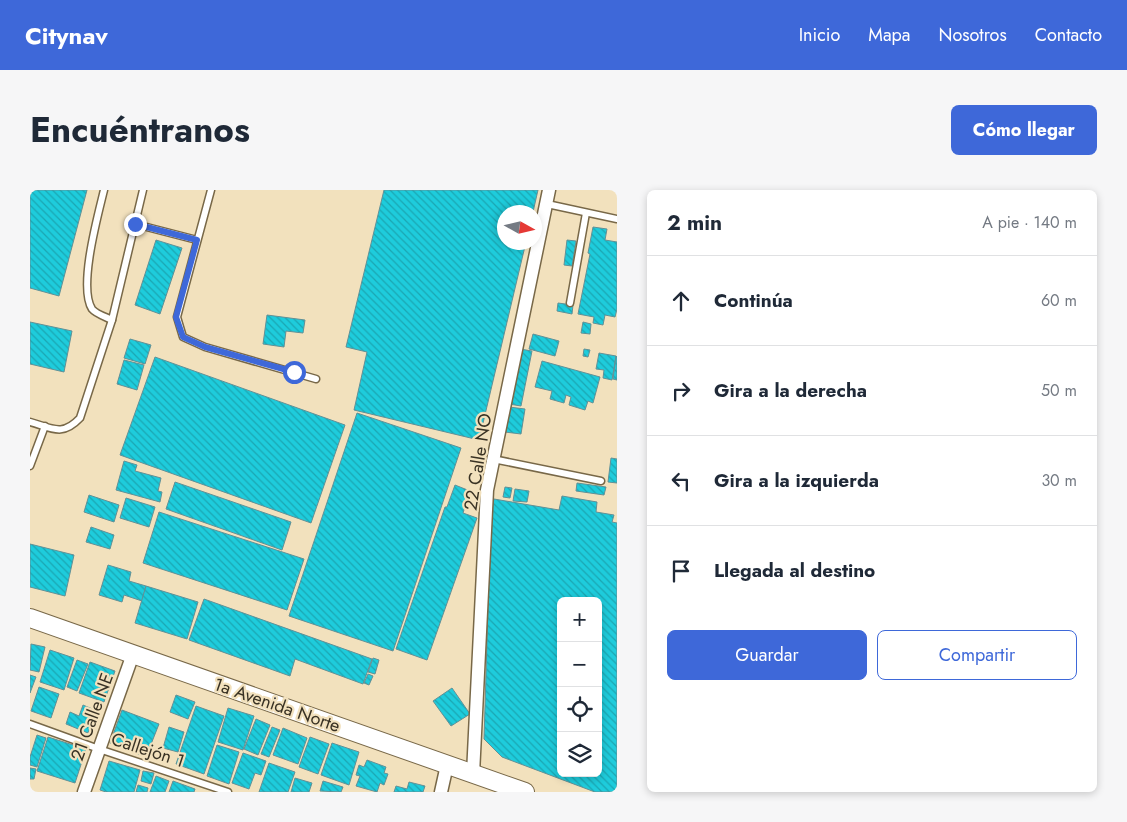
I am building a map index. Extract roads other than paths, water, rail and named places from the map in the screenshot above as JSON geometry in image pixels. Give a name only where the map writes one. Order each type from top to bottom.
[{"type":"street","name":"22 Calle NO","points":[[474,774],[487,490],[549,190]]},
{"type":"street","name":"1a Avenida Norte","points":[[30,618],[525,792]]},
{"type":"street","name":"21 Calle NE","points":[[84,792],[133,654]]},
{"type":"street","points":[[441,792],[447,765]]},
{"type":"lane","points":[[104,190],[93,232],[87,287],[89,302],[94,311],[112,320]]},
{"type":"lane","points":[[30,422],[56,431],[72,427],[80,418],[112,320],[143,190]]},
{"type":"lane","points":[[211,190],[176,317],[183,337],[205,347],[316,379]]},
{"type":"lane","points":[[547,204],[617,219]]},
{"type":"lane","points":[[570,303],[586,213]]},
{"type":"lane","points":[[135,224],[197,240]]},
{"type":"lane","points":[[30,466],[45,426]]},
{"type":"lane","points":[[493,459],[601,480]]},
{"type":"lane","name":"Callejón 1","points":[[30,724],[228,792]]}]
